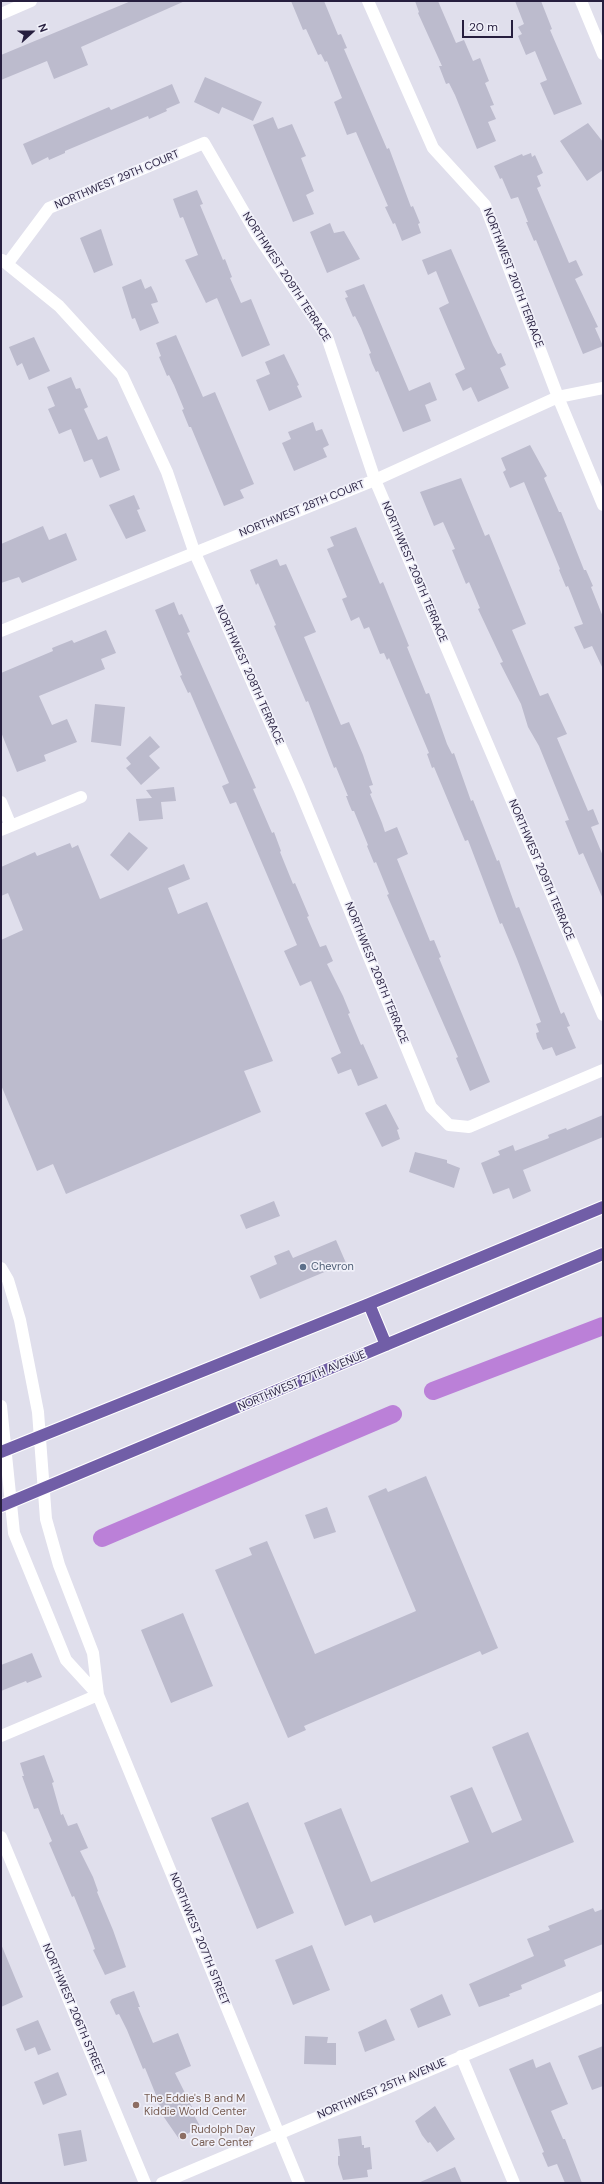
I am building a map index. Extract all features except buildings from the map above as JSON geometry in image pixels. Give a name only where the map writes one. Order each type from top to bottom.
[{"type":"main road","points":[[3,1451],[369,1304],[603,1207]]},
{"type":"main road","name":"NORTHWEST 27TH AVENUE","points":[[6,1504],[603,1254]]},
{"type":"main road","points":[[369,1304],[386,1346]]},
{"type":"street","points":[[1,14],[31,1]]},
{"type":"street","name":"NORTHWEST 210TH TERRACE","points":[[368,1],[433,148],[485,205],[558,397],[603,505]]},
{"type":"street","points":[[583,2],[603,54]]},
{"type":"street","name":"NORTHWEST 29TH COURT","points":[[4,261],[49,208],[204,143]]},
{"type":"street","name":"NORTHWEST 209TH TERRACE","points":[[204,143],[256,233],[326,337],[375,480],[603,1015]]},
{"type":"street","name":"NORTHWEST 208TH TERRACE","points":[[4,261],[59,306],[122,375],[167,472],[194,551],[299,788],[431,1107],[449,1125],[469,1127],[603,1070]]},
{"type":"street","name":"NORTHWEST 28TH COURT","points":[[1,631],[194,551],[375,480],[558,397],[603,388]]},
{"type":"street","points":[[1,802],[6,828],[81,797]]},
{"type":"street","name":"NORTHWEST 207TH STREET","points":[[1,1268],[8,1280],[20,1320],[38,1412],[46,1519],[59,1565],[93,1653],[98,1695],[299,2183]]},
{"type":"street","name":"NORTHWEST 207TH STREET","points":[[1,1406],[6,1504],[14,1533],[66,1660],[98,1695]]},
{"type":"street","points":[[1,1736],[98,1695]]},
{"type":"street","name":"NORTHWEST 206TH STREET","points":[[1,1837],[145,2183]]},
{"type":"street","name":"NORTHWEST 25TH AVENUE","points":[[162,2183],[603,1997]]},
{"type":"street","points":[[461,2056],[514,2183]]},
{"type":"waterway","points":[[433,1391],[603,1326]]},
{"type":"waterway","points":[[102,1538],[393,1414]]},
{"type":"place","name":"Chevron","points":[[303,1267]]},
{"type":"place","name":"The Eddie's B and M Kiddie World Center","points":[[136,2105]]},
{"type":"place","name":"Rudolph Day Care Center","points":[[183,2136]]}]
